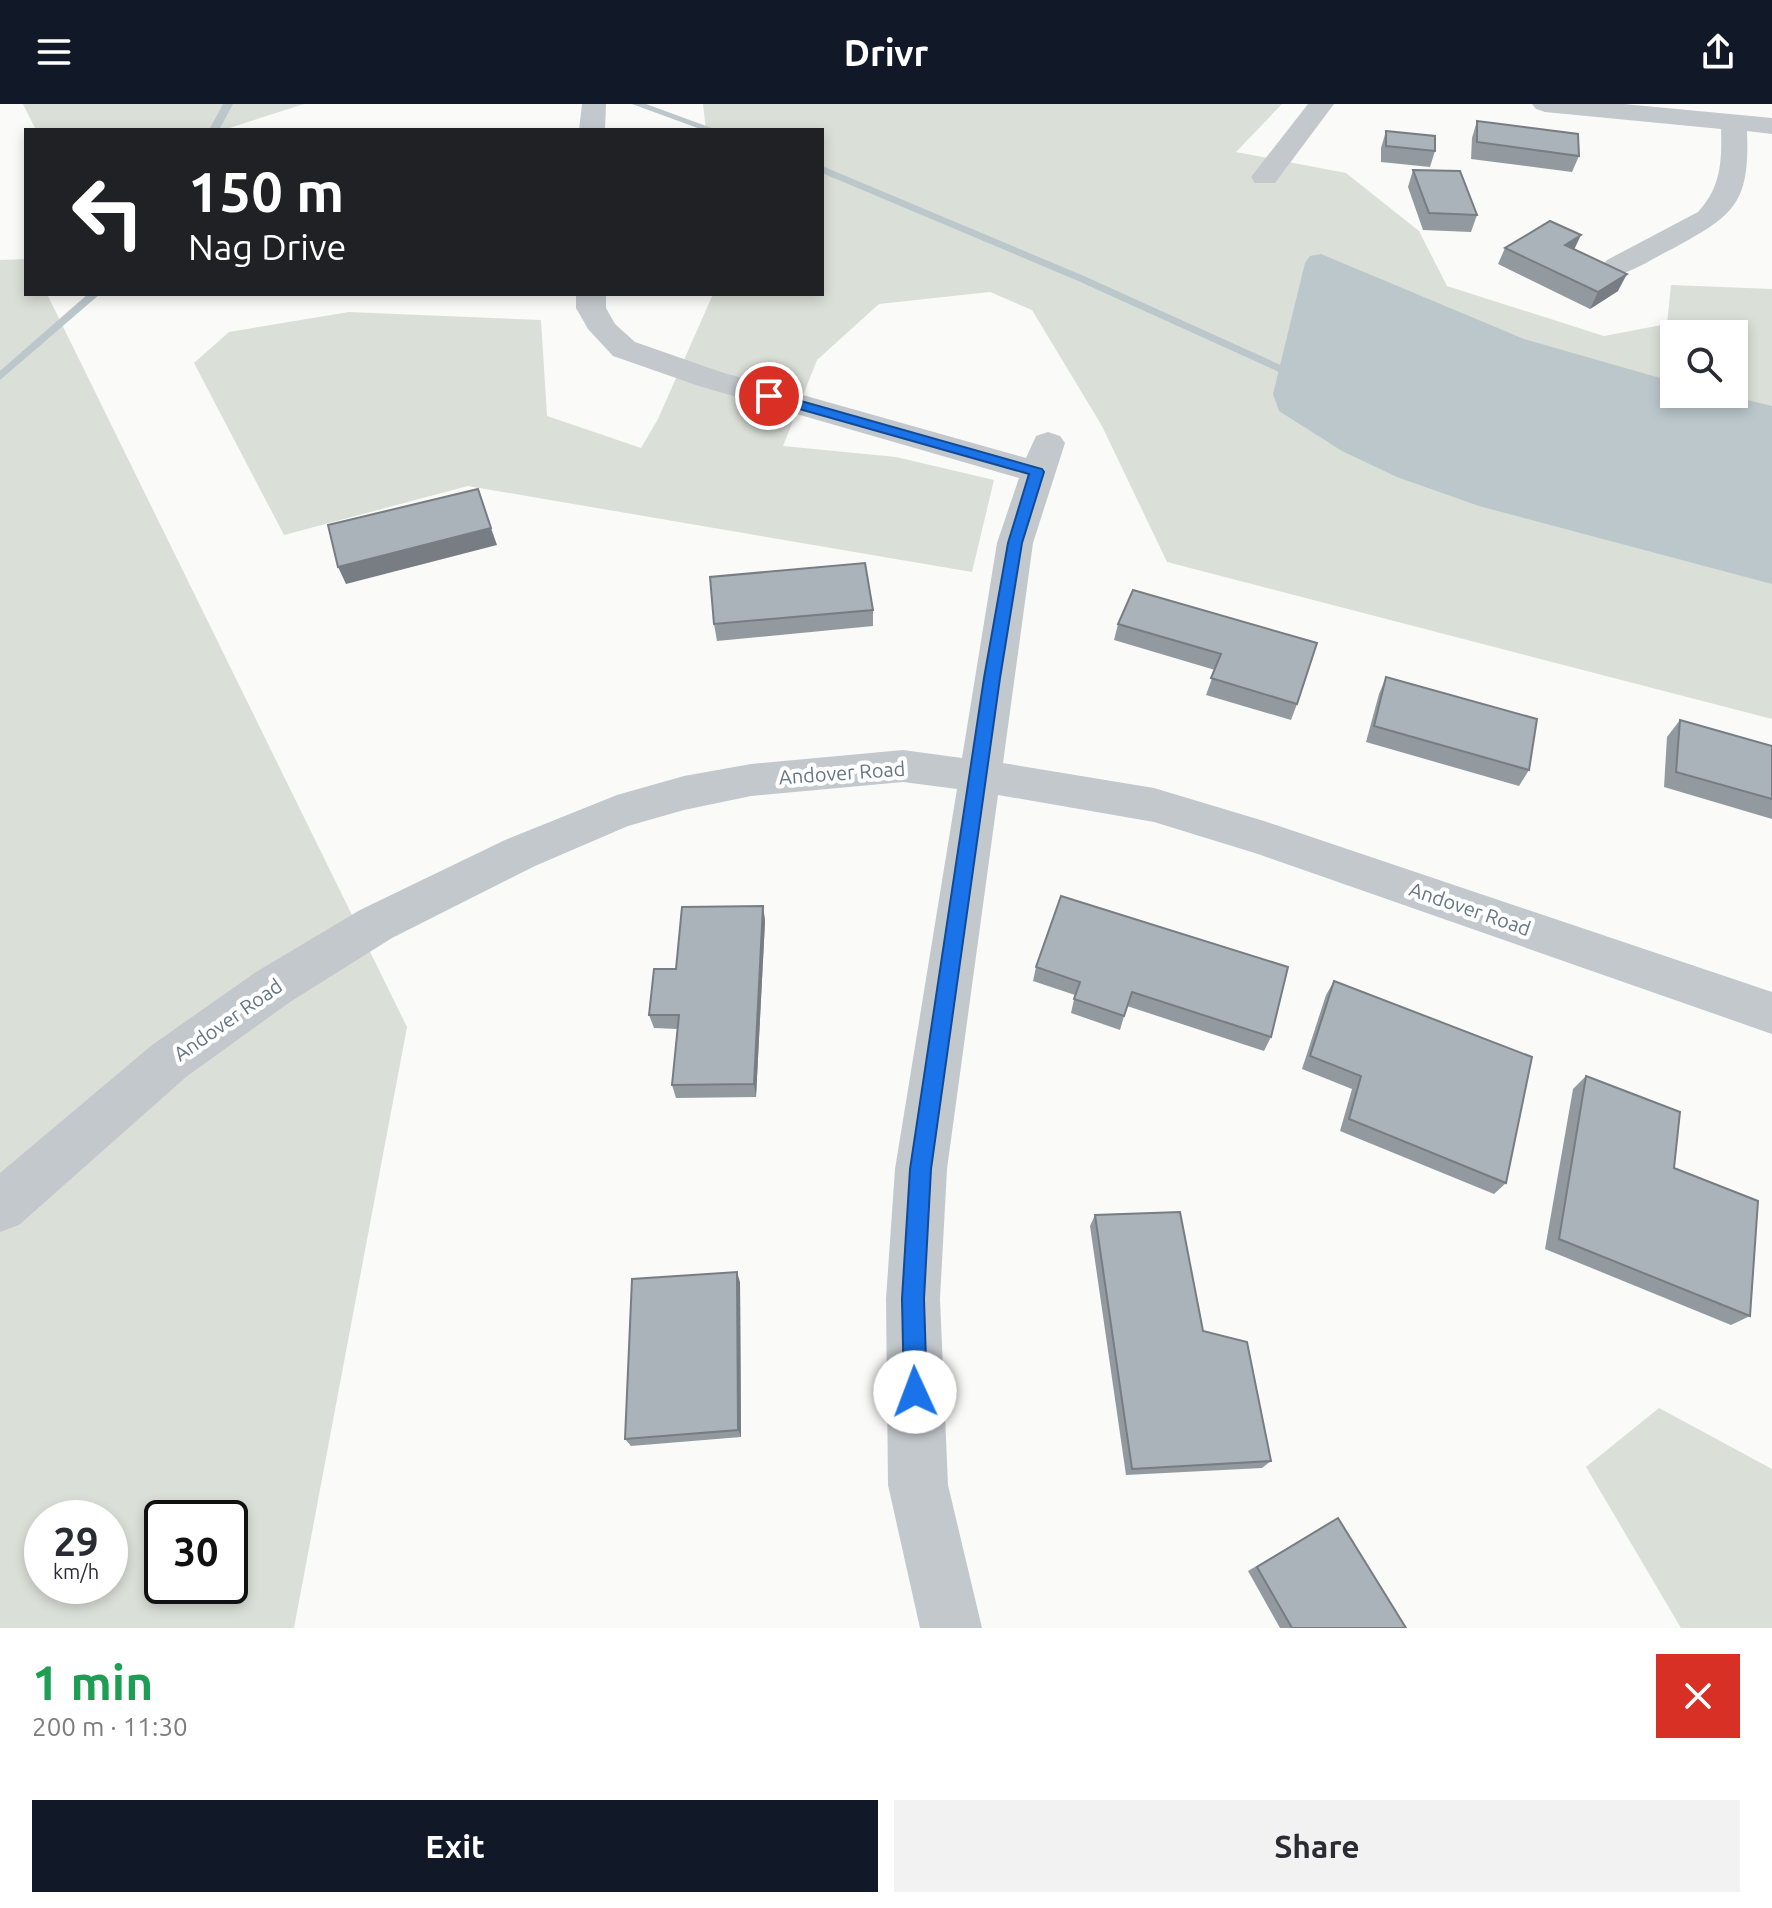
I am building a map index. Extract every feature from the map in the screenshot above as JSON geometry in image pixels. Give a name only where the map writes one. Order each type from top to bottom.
[{"type":"street","points":[[1265,177],[1321,104]]},
{"type":"street","points":[[1545,104],[1772,126]]},
{"type":"street","points":[[1617,266],[1708,218],[1718,209],[1731,191],[1736,172],[1734,122]]},
{"type":"street","points":[[591,296],[591,308],[603,329],[624,349],[710,379],[1042,458],[1015,543],[921,1169],[913,1299],[918,1485],[951,1628]]},
{"type":"street","name":"Andover Road","points":[[0,1207],[169,1061],[273,987],[376,924],[520,853],[617,812],[684,793],[751,780],[903,766],[980,775],[1154,805],[1251,834],[1772,1013]]},
{"type":"shaded area","points":[[23,104],[304,104],[229,128],[35,128]]},
{"type":"shaded area","points":[[703,104],[1282,104],[1236,152],[1346,173],[1419,231],[1447,286],[1604,336],[1660,325],[1660,408],[1748,408],[1748,320],[1667,320],[1671,285],[1772,289],[1772,719],[1167,562],[1102,426],[1032,310],[990,292],[879,304],[817,360],[783,446],[896,457],[994,480],[972,572],[468,486],[284,535],[194,363],[229,332],[349,312],[541,320],[547,416],[641,448],[658,419],[712,296],[824,296],[824,128],[706,128]]},
{"type":"shaded area","points":[[1321,254],[1524,339],[1660,378],[1660,408],[1748,408],[1748,400],[1772,406],[1772,584],[1479,506],[1397,477],[1342,451],[1279,411],[1273,394],[1305,263],[1310,256]]},
{"type":"shaded area","points":[[24,259],[24,296],[48,296],[407,1027],[294,1628],[0,1628],[0,260]]},
{"type":"shaded area","points":[[1659,1408],[1772,1469],[1772,1628],[1681,1628],[1586,1467]]},
{"type":"building","points":[[1477,121],[1578,134],[1579,156],[1477,142]]},
{"type":"building","points":[[1386,131],[1435,136],[1435,151],[1386,146]]},
{"type":"building","points":[[1413,170],[1460,171],[1477,215],[1429,213]]},
{"type":"building","points":[[1550,221],[1581,235],[1565,245],[1627,274],[1598,292],[1505,248]]},
{"type":"building","points":[[478,489],[491,528],[338,567],[328,525]]},
{"type":"building","points":[[865,563],[873,610],[714,624],[710,577]]},
{"type":"building","points":[[1133,590],[1317,643],[1297,704],[1211,678],[1221,654],[1118,624]]},
{"type":"building","points":[[1386,677],[1537,719],[1529,770],[1374,726]]},
{"type":"building","points":[[1680,720],[1772,746],[1772,799],[1676,772]]},
{"type":"building","points":[[1061,896],[1288,967],[1271,1037],[1132,992],[1124,1016],[1074,999],[1080,982],[1036,967]]},
{"type":"building","points":[[763,906],[754,1084],[672,1085],[679,1015],[649,1015],[654,969],[676,969],[682,907]]},
{"type":"building","points":[[1334,981],[1532,1057],[1506,1183],[1349,1119],[1361,1076],[1310,1056]]},
{"type":"building","points":[[1586,1076],[1680,1112],[1674,1168],[1758,1201],[1750,1316],[1559,1239]]},
{"type":"building","points":[[1180,1212],[1203,1331],[1247,1342],[1271,1461],[1132,1469],[1095,1215]]},
{"type":"building","points":[[737,1272],[738,1430],[625,1439],[632,1279]]},
{"type":"building","points":[[1338,1518],[1406,1628],[1292,1628],[1257,1567]]},
{"type":"waterway","points":[[215,128],[228,104]]},
{"type":"waterway","points":[[637,104],[706,128]]},
{"type":"waterway","points":[[824,170],[1080,278],[1281,369],[1298,381]]},
{"type":"waterway","points":[[0,377],[93,296]]},
{"type":"route","points":[[769,396],[1037,472],[1015,543],[992,678],[921,1169],[913,1299],[915,1392]]}]
